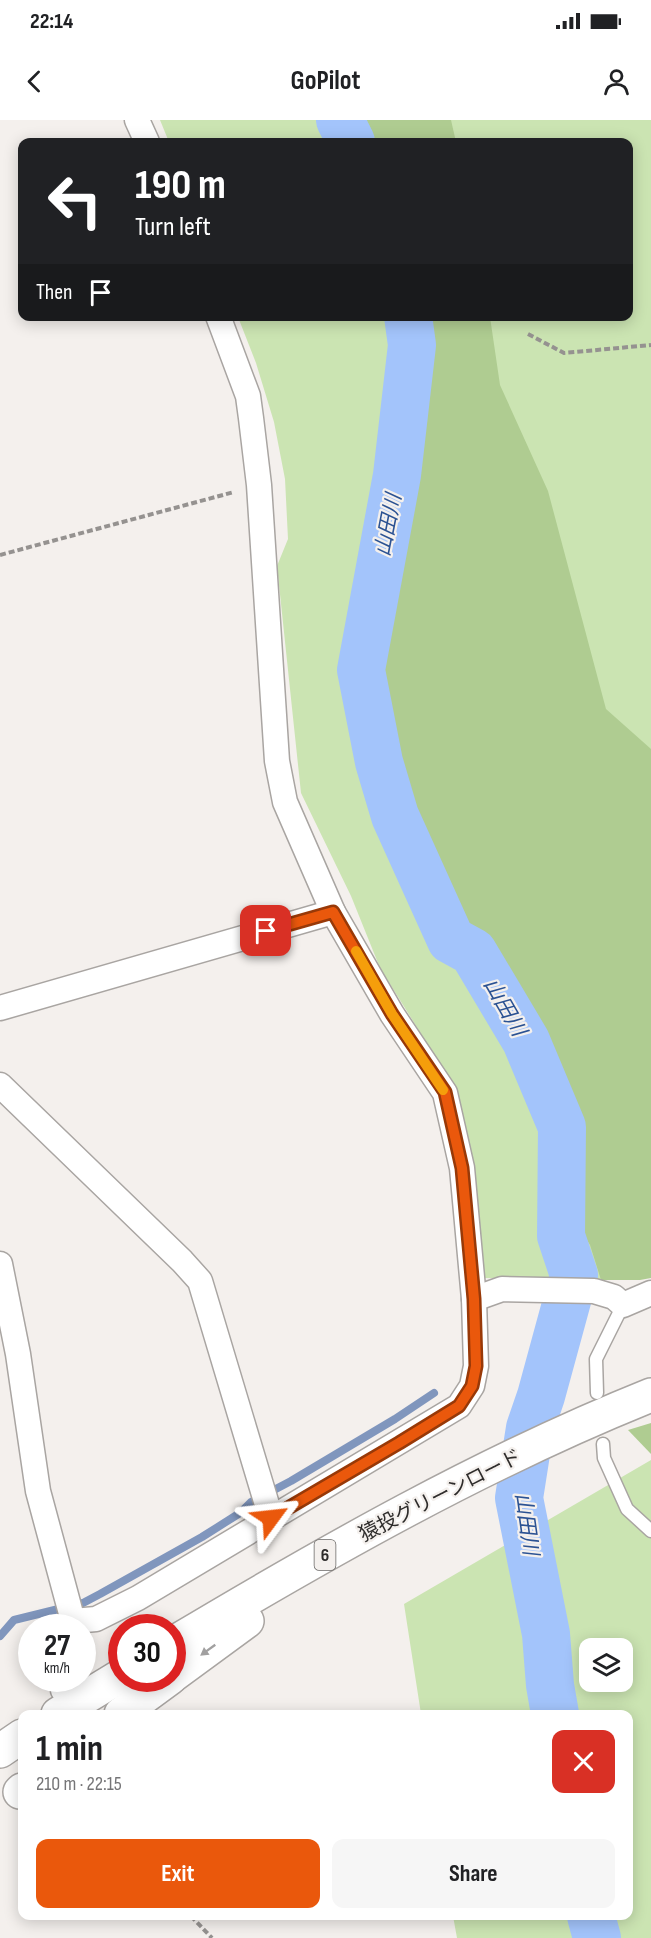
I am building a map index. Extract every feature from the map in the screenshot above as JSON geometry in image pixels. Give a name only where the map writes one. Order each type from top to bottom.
[{"type":"main road","name":"猿投グリーンロード","points":[[186,1636],[374,1528],[481,1472],[593,1433],[651,1395]]},
{"type":"main road","points":[[186,1666],[374,1528]]},
{"type":"main road","points":[[61,1694],[108,1679]]},
{"type":"main road","points":[[126,1710],[151,1692]]},
{"type":"street","points":[[137,120],[145,138]]},
{"type":"street","points":[[96,1619],[138,1598],[459,1406],[472,1386],[476,1366],[474,1299],[462,1168],[445,1092],[392,1014],[333,912],[285,802],[277,761],[259,485],[248,396],[220,321]]},
{"type":"street","points":[[0,1008],[333,912]]},
{"type":"street","points":[[0,1085],[200,1281],[271,1518]]},
{"type":"street","points":[[0,1264],[18,1354],[38,1491],[69,1614]]},
{"type":"street","points":[[474,1299],[501,1289],[525,1288],[594,1291],[614,1297],[623,1305],[651,1293]]},
{"type":"lane","points":[[597,1393],[596,1359],[623,1305]]},
{"type":"lane","points":[[593,1433],[627,1509],[651,1531]]},
{"type":"path","points":[[528,334],[564,353],[651,345]]},
{"type":"path","points":[[0,555],[259,485]]},
{"type":"path","points":[[195,1920],[212,1938]]},
{"type":"green space","points":[[160,120],[651,120],[651,1225],[601,1280],[485,1278],[478,1270],[451,1082],[380,968],[351,896],[301,793],[277,566],[288,539],[285,479],[274,422],[256,363],[240,321],[633,321],[633,138],[167,138]]},
{"type":"green space","points":[[355,120],[451,120],[455,138],[363,138]]},
{"type":"green space","points":[[414,321],[491,321],[500,385],[548,491],[606,709],[651,749],[651,1278],[601,1280],[590,1245],[582,1232],[576,1230],[574,1142],[568,1119],[549,1080],[540,1049],[530,1030],[495,980],[490,962],[480,947],[454,932],[448,908],[403,808],[389,768],[377,702],[380,676],[371,658],[381,588],[402,497],[419,365]]},
{"type":"green space","points":[[651,1423],[651,1454],[628,1430]]},
{"type":"green space","points":[[651,1460],[651,1938],[457,1938],[454,1920],[633,1920],[633,1710],[420,1710],[404,1604]]},
{"type":"waterway","name":"山田川","points":[[340,120],[349,138]]},
{"type":"waterway","name":"山田川","points":[[409,321],[412,345],[397,475],[361,670],[379,762],[395,816],[451,940],[473,952],[526,1041],[562,1127],[561,1236],[574,1275],[530,1428],[519,1498],[546,1634],[554,1710]]},
{"type":"waterway","points":[[0,1636],[14,1620],[83,1603],[202,1537],[240,1513],[251,1502],[291,1481],[434,1393]]},
{"type":"waterway","name":"山田川","points":[[592,1920],[597,1938]]},
{"type":"slow traffic","points":[[356,951],[392,1014],[443,1090]]},
{"type":"route","points":[[266,931],[333,912],[392,1014],[445,1092],[462,1168],[474,1299],[476,1366],[472,1386],[459,1406],[271,1518]]}]
